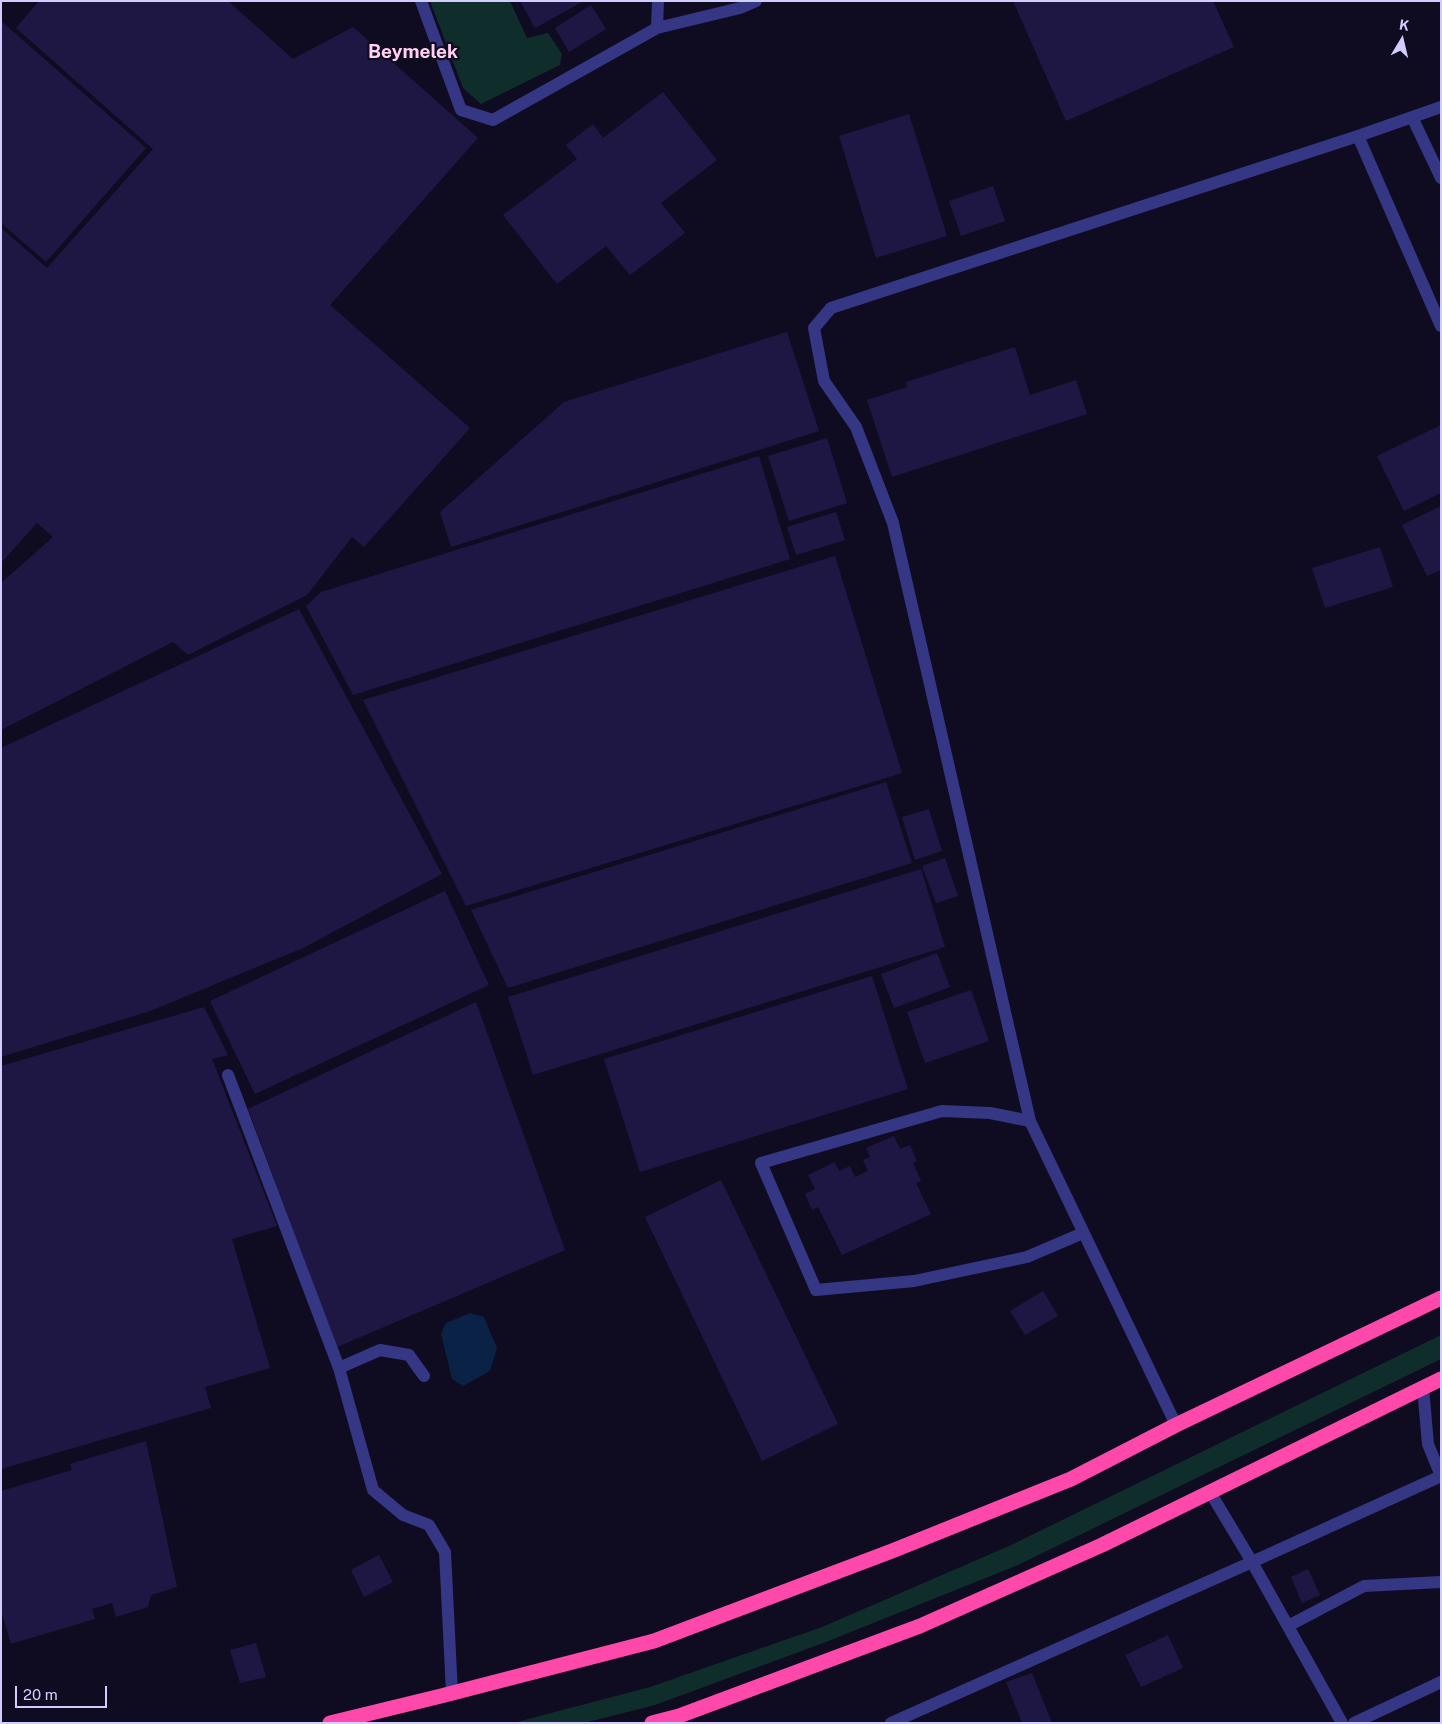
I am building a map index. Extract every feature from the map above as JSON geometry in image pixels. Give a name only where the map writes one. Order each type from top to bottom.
[{"type":"highway","points":[[330,1723],[654,1641],[892,1550],[1070,1479],[1176,1425],[1441,1298]]},
{"type":"highway","points":[[652,1723],[679,1716],[920,1626],[1102,1545],[1441,1379]]},
{"type":"street","points":[[421,1],[461,110],[493,120],[657,28],[740,8],[756,1]]},
{"type":"street","points":[[657,28],[658,1]]},
{"type":"street","points":[[1176,1425],[1030,1121],[893,522],[856,427],[824,381],[814,328],[831,308],[1358,136],[1441,107]]},
{"type":"street","points":[[1412,117],[1441,178]]},
{"type":"street","points":[[1358,136],[1441,326]]},
{"type":"street","points":[[228,1075],[339,1368],[373,1490],[403,1515],[429,1525],[445,1552],[452,1693]]},
{"type":"street","points":[[1030,1121],[990,1113],[942,1111],[761,1163],[816,1290],[914,1281],[1018,1259],[1083,1233]]},
{"type":"street","points":[[339,1368],[380,1350],[409,1355],[424,1376]]},
{"type":"street","points":[[891,1723],[1441,1476],[1428,1444],[1423,1388]]},
{"type":"street","points":[[1210,1492],[1252,1562],[1342,1723]]},
{"type":"street","points":[[1288,1626],[1364,1586],[1441,1582]]},
{"type":"street","points":[[1354,1723],[1441,1682]]},
{"type":"green space","points":[[430,1],[510,1],[527,38],[548,33],[562,54],[560,65],[481,104],[463,88]]},
{"type":"green space","points":[[1441,1335],[1441,1359],[1018,1565],[826,1642],[655,1705],[584,1723],[513,1723],[650,1687],[822,1627],[1009,1546]]},
{"type":"water","points":[[470,1313],[484,1317],[497,1348],[490,1371],[463,1386],[452,1379],[441,1334],[446,1323]]},
{"type":"building","points":[[39,1],[228,1],[293,59],[353,27],[478,138],[330,305],[470,428],[364,547],[352,537],[307,595],[188,655],[173,642],[1,730],[1,583],[53,537],[37,523],[1,563],[1,228],[47,268],[153,149],[16,28]]},
{"type":"building","points":[[520,1],[584,1],[535,28]]},
{"type":"building","points":[[1013,1],[1213,1],[1234,47],[1066,121]]},
{"type":"building","points":[[591,5],[606,29],[569,52],[555,28]]},
{"type":"building","points":[[1,21],[146,148],[46,262],[1,223]]},
{"type":"building","points":[[663,92],[717,160],[661,203],[685,233],[630,275],[606,246],[557,284],[503,215],[577,159],[566,145],[593,124],[603,138]]},
{"type":"building","points":[[909,114],[947,236],[876,258],[839,136]]},
{"type":"building","points":[[993,186],[1005,221],[961,236],[949,201]]},
{"type":"building","points":[[787,332],[819,431],[451,547],[440,512],[564,402]]},
{"type":"building","points":[[1015,347],[1030,395],[1076,380],[1087,414],[892,477],[867,400],[907,387],[906,382]]},
{"type":"building","points":[[1441,425],[1441,493],[1404,511],[1377,456]]},
{"type":"building","points":[[827,438],[847,503],[789,521],[768,456]]},
{"type":"building","points":[[759,456],[790,559],[353,695],[306,606],[321,592]]},
{"type":"building","points":[[1441,506],[1441,570],[1427,576],[1402,525]]},
{"type":"building","points":[[836,512],[845,540],[796,555],[787,527]]},
{"type":"building","points":[[1380,547],[1393,587],[1325,608],[1312,568]]},
{"type":"building","points":[[835,556],[902,773],[466,906],[363,700]]},
{"type":"building","points":[[299,609],[442,874],[303,948],[150,1011],[1,1057],[1,748]]},
{"type":"building","points":[[886,782],[912,863],[508,988],[471,910]]},
{"type":"building","points":[[929,809],[942,851],[915,860],[902,817]]},
{"type":"building","points":[[945,858],[958,896],[936,903],[922,866]]},
{"type":"building","points":[[921,869],[945,947],[533,1075],[508,997]]},
{"type":"building","points":[[445,891],[489,985],[255,1094],[210,1001]]},
{"type":"building","points":[[937,953],[950,987],[894,1008],[881,974]]},
{"type":"building","points":[[872,976],[908,1089],[640,1172],[604,1059]]},
{"type":"building","points":[[971,990],[989,1041],[925,1063],[907,1012]]},
{"type":"building","points":[[476,1002],[565,1250],[337,1347],[248,1109]]},
{"type":"building","points":[[204,1007],[228,1055],[212,1059],[277,1226],[232,1239],[270,1368],[205,1387],[211,1408],[1,1469],[1,1066]]},
{"type":"building","points":[[894,1136],[900,1149],[910,1145],[917,1161],[913,1163],[921,1181],[916,1183],[931,1214],[842,1255],[818,1207],[812,1210],[805,1194],[815,1189],[808,1175],[835,1162],[839,1171],[850,1166],[855,1177],[868,1171],[863,1160],[870,1157],[866,1148]]},
{"type":"building","points":[[721,1180],[838,1424],[762,1461],[645,1217]]},
{"type":"building","points":[[1043,1291],[1058,1316],[1025,1335],[1010,1311]]},
{"type":"building","points":[[146,1441],[177,1587],[151,1595],[148,1607],[116,1617],[112,1603],[92,1609],[95,1619],[11,1644],[1,1610],[1,1491],[72,1470],[70,1464]]},
{"type":"building","points":[[379,1555],[393,1582],[364,1597],[351,1570]]},
{"type":"building","points":[[1308,1569],[1320,1595],[1302,1603],[1291,1577]]},
{"type":"building","points":[[1168,1635],[1183,1668],[1141,1687],[1125,1655]]},
{"type":"building","points":[[256,1643],[266,1677],[240,1683],[230,1650]]},
{"type":"building","points":[[1032,1673],[1052,1723],[1022,1723],[1006,1682]]},
{"type":"district","name":"Beymelek","points":[[413,52]]}]
